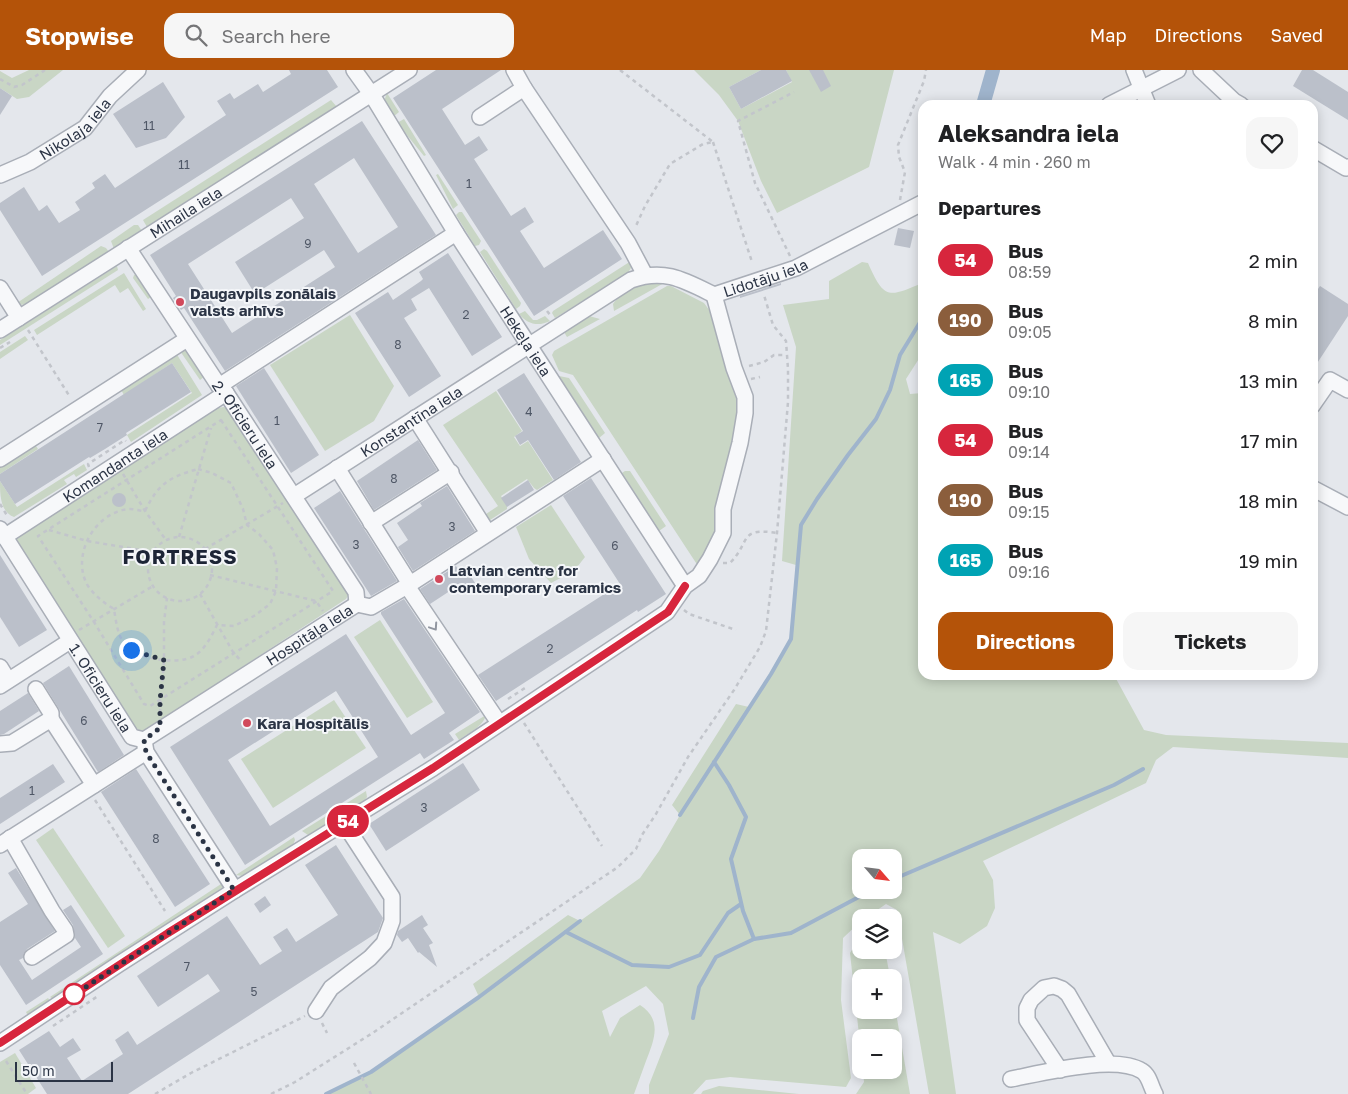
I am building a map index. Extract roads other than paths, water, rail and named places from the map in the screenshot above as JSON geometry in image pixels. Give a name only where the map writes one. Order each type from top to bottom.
[{"type":"street","name":"Nikolaja iela","points":[[0,175],[30,162],[85,128],[110,96],[138,70]]},
{"type":"street","points":[[354,70],[372,95]]},
{"type":"street","name":"Mihaila iela","points":[[0,330],[23,324],[128,248],[409,70]]},
{"type":"street","points":[[514,70],[524,88],[628,243],[645,275]]},
{"type":"street","points":[[1134,70],[1146,100]]},
{"type":"street","points":[[1119,100],[1178,70]]},
{"type":"street","points":[[1201,70],[1233,100]]},
{"type":"street","points":[[480,117],[524,88]]},
{"type":"street","name":"Hekeļa iela","points":[[372,95],[456,233],[685,586]]},
{"type":"street","points":[[1318,152],[1346,168],[1348,167]]},
{"type":"street","name":"Lidotāju iela","points":[[528,345],[630,280],[645,275],[677,278],[714,295],[796,268],[918,205]]},
{"type":"street","name":"Komandanta iela","points":[[2,533],[112,458],[222,389],[456,233]]},
{"type":"street","name":"2. Oficieru iela","points":[[128,248],[356,592],[356,604]]},
{"type":"street","points":[[0,288],[23,324]]},
{"type":"street","points":[[0,1043],[118,964],[234,890],[433,768],[668,612],[685,586],[699,576],[724,533],[723,509],[740,442],[745,413],[745,397],[734,368],[714,295]]},
{"type":"street","points":[[0,459],[188,339]]},
{"type":"street","name":"Konstantīna iela","points":[[294,496],[528,345]]},
{"type":"street","points":[[1318,397],[1330,380],[1348,390]]},
{"type":"street","points":[[415,418],[451,472],[488,534]]},
{"type":"street","name":"Hospitāļa iela","points":[[5,842],[91,786],[145,746],[160,728],[356,604],[371,607],[409,585],[603,459]]},
{"type":"street","points":[[337,468],[409,585],[499,723]]},
{"type":"street","points":[[371,523],[451,472]]},
{"type":"street","points":[[1318,491],[1348,507]]},
{"type":"street","name":"1. Oficieru iela","points":[[2,533],[132,737],[145,746],[234,890]]},
{"type":"street","points":[[3,678],[69,639]]},
{"type":"street","points":[[36,689],[50,713],[51,719],[91,786]]},
{"type":"street","points":[[0,744],[12,743],[51,719]]},
{"type":"street","points":[[316,1011],[331,988],[370,958],[384,943],[392,921],[392,897],[344,823]]},
{"type":"street","points":[[5,842],[65,930],[66,935],[32,957]]},
{"type":"street","points":[[1060,1070],[1027,1020],[1027,1008],[1031,1000],[1044,988],[1054,986],[1068,994],[1108,1064]]},
{"type":"street","points":[[1011,1079],[1108,1064],[1132,1066],[1144,1072],[1154,1094]]},
{"type":"waterway","points":[[984,100],[993,70]]},
{"type":"waterway","points":[[680,815],[771,674],[791,639],[801,525],[848,455],[876,419],[890,390],[900,355],[918,326]]},
{"type":"waterway","points":[[714,762],[746,817],[731,859],[743,911],[754,939]]},
{"type":"waterway","points":[[902,876],[1114,785],[1143,769]]},
{"type":"waterway","points":[[693,1018],[699,987],[716,957],[754,939],[791,933],[855,899]]},
{"type":"waterway","points":[[566,932],[632,965],[669,967],[700,955],[728,913],[741,904]]},
{"type":"waterway","points":[[326,1094],[371,1072],[479,997],[580,921]]},
{"type":"place","name":"Daugavpils zonālais valsts arhīvs","points":[[180,302]]},
{"type":"place","name":"Latvian centre for contemporary ceramics","points":[[439,579]]},
{"type":"place","name":"Kara Hospitālis","points":[[247,723]]},
{"type":"district","name":"FORTRESS","points":[[180,556]]}]
